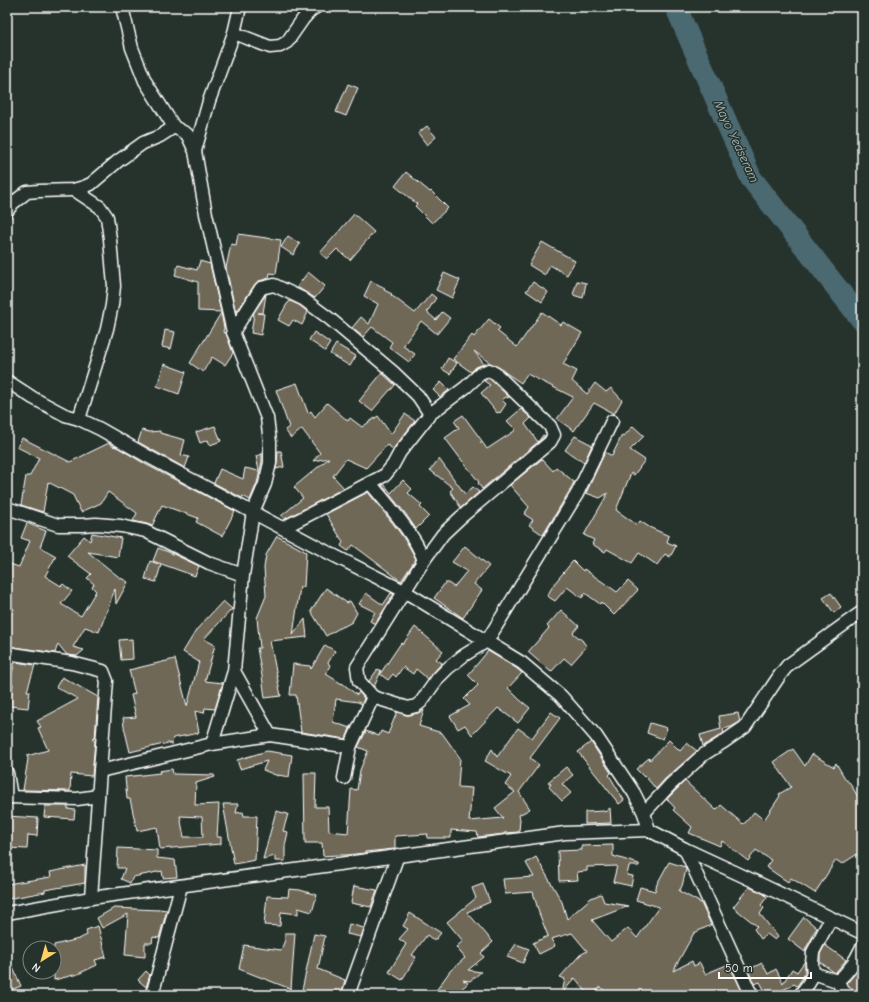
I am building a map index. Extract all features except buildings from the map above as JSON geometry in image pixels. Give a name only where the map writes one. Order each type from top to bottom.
[{"type":"street","points":[[122,7],[132,48],[145,81],[174,127],[187,134],[195,152],[206,214],[233,332],[267,418],[270,442],[270,463],[265,484],[253,512],[243,574],[234,671],[212,744]]},
{"type":"street","points":[[195,152],[209,101],[234,33],[240,7]]},
{"type":"street","points":[[234,33],[270,47],[280,46],[287,42],[303,19],[316,7]]},
{"type":"street","points":[[7,211],[12,203],[27,192],[73,190],[91,184],[118,161],[143,143],[160,136],[174,127]]},
{"type":"street","points":[[73,190],[100,207],[107,217],[114,286],[107,329],[79,419]]},
{"type":"street","points":[[233,332],[261,288],[274,285],[303,299],[330,319],[393,372],[418,396],[430,414]]},
{"type":"street","points":[[283,528],[385,475],[393,465],[400,452],[430,414],[466,387],[481,373],[489,370],[496,374],[550,426],[554,434],[550,442],[443,534],[404,591],[357,668],[359,681],[372,697],[408,708],[416,706],[421,702],[438,678],[448,668],[463,656],[487,641],[577,494],[612,422]]},
{"type":"street","points":[[7,381],[33,398],[66,415],[79,419],[100,429],[149,457],[329,553],[404,591],[522,663],[561,696],[596,736],[634,793],[644,813],[649,830]]},
{"type":"street","points":[[370,483],[404,525],[414,540],[424,560]]},
{"type":"street","points":[[7,508],[58,525],[96,524],[121,526],[145,531],[210,563],[243,574]]},
{"type":"street","points":[[644,813],[670,784],[703,755],[745,727],[788,666],[862,612]]},
{"type":"street","points":[[7,653],[72,663],[104,671],[107,681],[92,898]]},
{"type":"street","points":[[234,671],[270,735]]},
{"type":"street","points":[[344,778],[350,747],[372,697]]},
{"type":"street","points":[[100,771],[212,744],[270,735],[350,747]]},
{"type":"street","points":[[7,773],[9,797],[77,799],[98,796]]},
{"type":"street","points":[[7,913],[92,898],[565,833],[649,830],[685,849],[862,933]]},
{"type":"street","points":[[685,849],[749,990],[753,995]]},
{"type":"street","points":[[348,995],[398,855]]},
{"type":"street","points":[[151,995],[181,886]]},
{"type":"street","points":[[800,995],[809,983],[813,973],[813,952],[831,918]]},
{"type":"street","points":[[837,981],[844,976],[862,947]]},
{"type":"street","points":[[813,973],[837,981],[844,992],[849,995]]},
{"type":"waterway","name":"Mayo Yedseram","points":[[676,7],[751,178],[862,320]]}]
